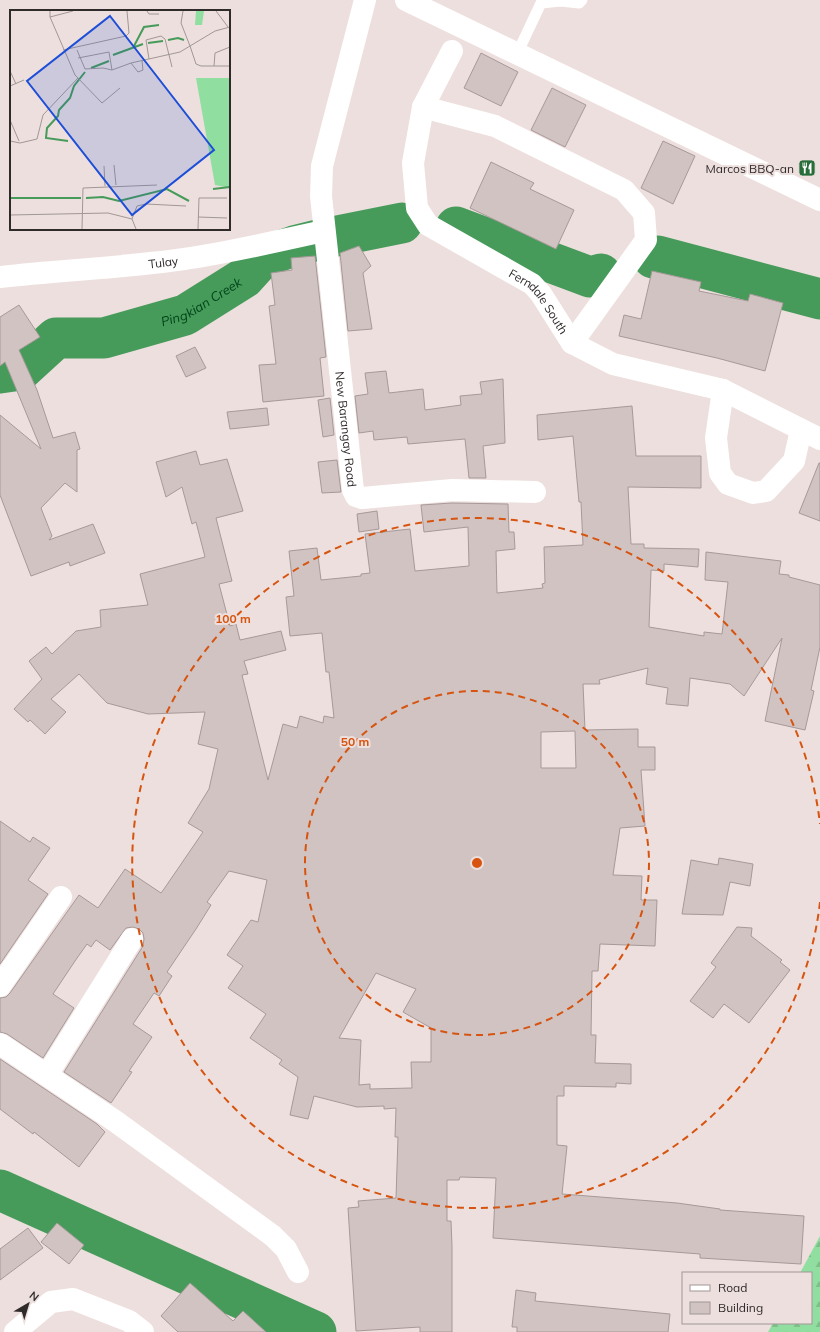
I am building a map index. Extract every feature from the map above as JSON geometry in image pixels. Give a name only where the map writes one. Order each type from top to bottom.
[{"type":"street","points":[[325,231],[321,196],[322,166],[365,0]]},
{"type":"street","points":[[406,0],[820,200]]},
{"type":"street","name":"Ferndale South","points":[[452,51],[424,107],[413,163],[416,208],[428,225],[532,284],[541,294],[572,343],[613,364],[723,390],[810,434]]},
{"type":"street","points":[[424,107],[501,129],[624,190],[644,213],[646,240],[572,343]]},
{"type":"street","name":"Tulay","points":[[0,277],[98,269],[184,259],[263,245],[325,231]]},
{"type":"street","name":"New Barangay Road","points":[[325,231],[353,490],[356,496],[362,498],[452,490],[535,492]]},
{"type":"street","points":[[723,390],[716,438],[720,473],[728,484],[753,493],[766,491],[794,462],[810,434]]},
{"type":"street","points":[[0,986],[61,897]]},
{"type":"street","points":[[47,1076],[132,939]]},
{"type":"street","points":[[0,1044],[115,1122],[273,1236],[286,1249],[298,1272]]},
{"type":"street","points":[[15,1332],[51,1302],[73,1299],[129,1321],[143,1332]]},
{"type":"lane","points":[[517,54],[541,3],[561,1],[579,3],[582,0]]},
{"type":"green space","points":[[820,1236],[820,1332],[768,1332],[772,1324],[812,1324],[812,1272],[801,1272]]},
{"type":"building","points":[[481,53],[518,72],[501,106],[464,88]]},
{"type":"building","points":[[552,88],[586,105],[565,147],[531,130]]},
{"type":"building","points":[[663,141],[695,156],[673,204],[641,188]]},
{"type":"building","points":[[491,162],[534,183],[530,189],[574,210],[556,249],[470,208]]},
{"type":"building","points":[[359,246],[371,266],[363,273],[372,329],[348,331],[340,253]]},
{"type":"building","points":[[315,256],[326,357],[320,358],[324,396],[263,402],[259,365],[276,364],[269,306],[275,305],[271,273],[292,270],[291,258]]},
{"type":"building","points":[[652,271],[701,282],[699,291],[748,301],[750,294],[783,303],[765,371],[717,358],[619,336],[624,315],[641,319]]},
{"type":"building","points":[[19,305],[40,337],[19,350],[37,390],[53,438],[75,432],[80,449],[77,450],[77,492],[65,483],[41,508],[52,536],[49,540],[93,524],[105,553],[70,566],[69,562],[31,576],[0,495],[0,415],[41,449],[5,362],[0,366],[0,317]]},
{"type":"building","points":[[195,347],[206,368],[186,377],[176,356]]},
{"type":"building","points":[[386,371],[389,393],[423,389],[425,410],[461,405],[460,396],[482,394],[480,382],[503,379],[505,443],[483,446],[486,478],[469,478],[465,439],[408,444],[407,437],[374,440],[373,431],[359,433],[355,396],[368,394],[365,373]]},
{"type":"building","points":[[330,398],[334,435],[323,437],[318,400]]},
{"type":"building","points":[[632,406],[636,456],[701,456],[701,488],[628,487],[631,544],[644,544],[644,548],[699,549],[698,567],[664,564],[664,571],[651,570],[649,627],[704,636],[704,632],[722,634],[728,582],[705,580],[706,552],[781,561],[779,574],[789,575],[789,577],[820,585],[820,647],[811,690],[814,691],[805,730],[765,721],[782,638],[744,696],[730,684],[690,678],[688,706],[666,704],[668,688],[646,684],[648,668],[599,680],[600,684],[583,684],[585,730],[638,729],[638,747],[655,747],[655,770],[641,770],[645,826],[620,828],[613,875],[642,876],[641,900],[657,900],[655,946],[600,944],[598,971],[592,971],[591,1035],[596,1035],[595,1063],[631,1064],[631,1084],[616,1083],[616,1087],[564,1086],[564,1096],[557,1096],[557,1145],[567,1146],[562,1194],[677,1203],[720,1210],[804,1216],[801,1264],[700,1258],[700,1254],[493,1238],[496,1178],[460,1177],[459,1180],[447,1180],[447,1221],[451,1221],[452,1246],[452,1332],[420,1332],[420,1327],[356,1331],[348,1208],[359,1207],[358,1201],[396,1198],[398,1137],[395,1137],[396,1108],[384,1109],[384,1106],[357,1107],[314,1096],[308,1119],[290,1115],[298,1077],[279,1064],[282,1060],[250,1038],[266,1014],[228,988],[243,966],[227,955],[251,920],[258,922],[267,880],[229,871],[207,902],[211,905],[167,972],[172,976],[159,996],[154,993],[133,1024],[152,1037],[129,1071],[132,1072],[111,1103],[64,1072],[143,946],[143,933],[139,929],[133,927],[126,928],[110,950],[96,940],[91,947],[87,944],[53,994],[74,1008],[43,1058],[7,1034],[0,1032],[0,998],[6,997],[10,993],[79,895],[98,908],[125,869],[161,893],[203,832],[188,823],[209,789],[218,749],[198,744],[205,712],[148,714],[107,703],[79,674],[51,699],[66,712],[45,734],[30,720],[28,722],[14,709],[42,679],[29,661],[46,647],[52,654],[76,631],[101,627],[100,610],[148,605],[140,574],[205,557],[196,522],[192,524],[182,487],[166,497],[156,462],[196,451],[200,465],[227,459],[243,511],[216,518],[232,581],[219,584],[230,626],[236,624],[240,640],[281,631],[286,650],[244,661],[248,674],[242,675],[268,780],[283,724],[297,728],[300,716],[323,723],[324,716],[334,718],[329,672],[326,672],[322,633],[290,636],[286,597],[294,596],[289,551],[317,548],[321,580],[361,576],[361,574],[370,573],[365,534],[410,529],[415,571],[469,566],[468,527],[424,532],[421,505],[452,503],[508,504],[509,532],[514,532],[515,549],[496,551],[497,593],[543,588],[542,584],[545,583],[544,547],[583,545],[581,502],[579,502],[573,436],[538,440],[537,415]],"holes":[[[575,731],[576,768],[541,768],[541,732]],[[376,973],[416,989],[403,1012],[431,1028],[431,1062],[411,1062],[412,1088],[370,1089],[370,1084],[359,1085],[361,1040],[339,1038]]]},
{"type":"building","points":[[267,408],[269,425],[230,429],[227,412]]},
{"type":"building","points":[[337,460],[341,492],[322,493],[318,462]]},
{"type":"building","points":[[820,463],[820,521],[799,513]]},
{"type":"building","points":[[377,511],[379,529],[359,532],[357,514]]},
{"type":"building","points":[[0,821],[30,842],[33,837],[50,848],[28,880],[48,894],[0,964]]},
{"type":"building","points":[[719,858],[753,864],[750,886],[730,882],[723,915],[682,914],[691,860],[718,865]]},
{"type":"building","points":[[737,927],[752,928],[751,936],[782,960],[780,962],[790,970],[749,1023],[724,1004],[713,1018],[690,1001],[716,967],[711,963]]},
{"type":"building","points":[[0,1059],[97,1124],[105,1132],[79,1167],[34,1132],[33,1134],[0,1109]]},
{"type":"building","points":[[57,1223],[84,1245],[69,1264],[41,1242]]},
{"type":"building","points":[[28,1228],[43,1248],[0,1280],[0,1249]]},
{"type":"building","points":[[190,1283],[233,1321],[243,1311],[266,1332],[178,1332],[161,1316]]},
{"type":"building","points":[[516,1290],[536,1293],[535,1301],[670,1314],[668,1332],[517,1332],[517,1327],[512,1327]]},
{"type":"waterway","name":"Pingkian Creek","points":[[0,373],[21,370],[56,338],[104,338],[185,315],[244,278],[263,257],[294,246],[322,239],[402,223]]},
{"type":"waterway","points":[[456,227],[590,277],[601,274]]},
{"type":"waterway","points":[[653,258],[658,256],[820,299]]},
{"type":"waterway","points":[[0,1190],[316,1332]]},
{"type":"place","name":"Marcos BBQ-an","points":[[807,168]]}]
